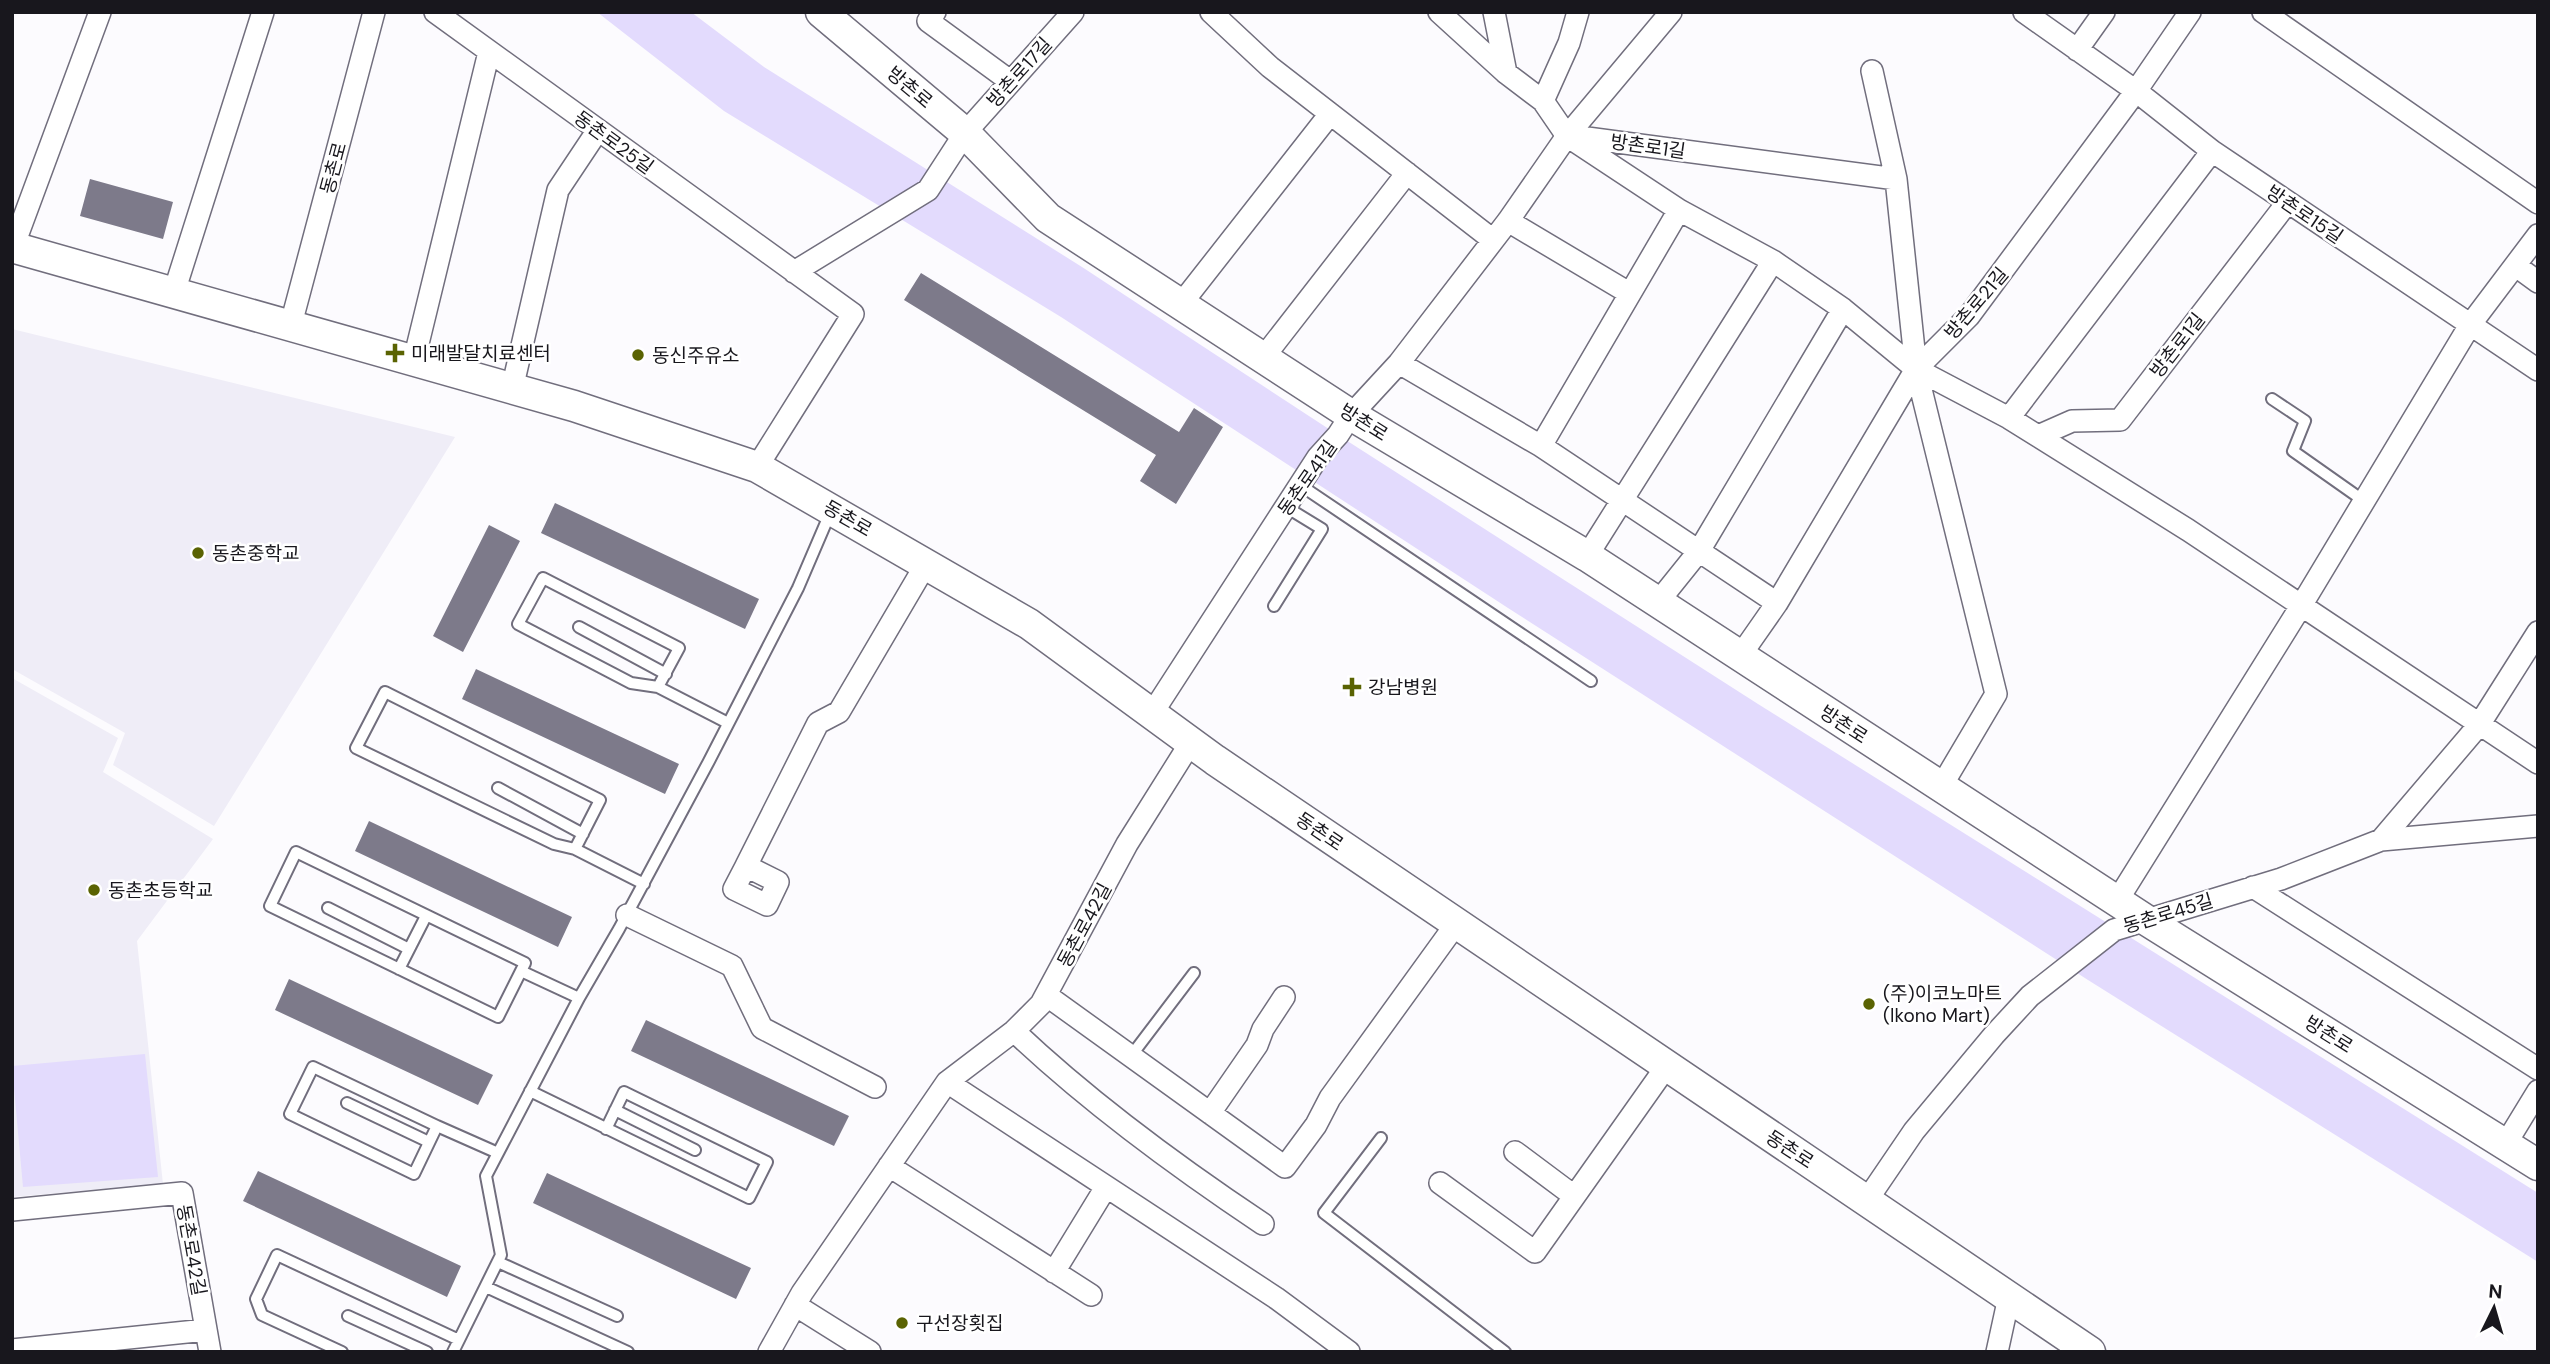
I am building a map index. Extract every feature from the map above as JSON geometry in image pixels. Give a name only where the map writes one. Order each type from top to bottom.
[{"type":"main road","name":"방촌로","points":[[821,12],[965,133],[1048,218],[1351,415],[1587,556],[2146,920],[2538,1165]]},
{"type":"main road","name":"동촌로","points":[[12,247],[414,360],[757,467],[1029,624],[1151,715],[2090,1352]]},
{"type":"street","name":"동촌로","points":[[12,247],[100,12]]},
{"type":"street","points":[[174,292],[263,12]]},
{"type":"street","name":"동촌로","points":[[291,324],[374,12]]},
{"type":"street","name":"동촌로25길","points":[[435,12],[853,314],[757,467]]},
{"type":"street","name":"방촌로17길","points":[[965,133],[1073,12]]},
{"type":"street","points":[[1211,12],[1270,67],[1493,240]]},
{"type":"street","name":"방촌로1길","points":[[1439,12],[1506,73],[1543,101],[1567,135],[1679,210],[1773,261],[1843,309],[1916,369],[2009,418],[2188,530],[2538,763]]},
{"type":"street","points":[[1494,12],[1506,73]]},
{"type":"street","points":[[1543,101],[1569,43],[1578,12]]},
{"type":"street","name":"동촌로41길","points":[[1151,715],[1318,457],[1338,435],[1351,415],[1399,363],[1508,221],[1567,135],[1671,12]]},
{"type":"street","name":"방촌로15길","points":[[2024,12],[2287,203],[2538,370]]},
{"type":"street","points":[[2077,50],[2104,12]]},
{"type":"street","name":"방촌로21길","points":[[1740,656],[1777,603],[1916,369],[1969,316],[2136,92],[2190,12]]},
{"type":"street","points":[[2263,12],[2538,203]]},
{"type":"street","points":[[926,15],[1010,81]]},
{"type":"street","points":[[414,360],[489,52]]},
{"type":"street","points":[[1872,72],[1896,179],[1916,369],[1996,694],[1941,787]]},
{"type":"street","points":[[1181,304],[1330,114]]},
{"type":"street","points":[[512,389],[558,190],[598,130]]},
{"type":"street","points":[[794,272],[928,190],[965,133]]},
{"type":"street","name":"방촌로1길","points":[[1567,135],[1896,179]]},
{"type":"street","points":[[2009,418],[2213,151]]},
{"type":"street","points":[[1264,358],[1407,173]]},
{"type":"street","name":"방촌로1길","points":[[2038,436],[2072,421],[2120,420],[2287,203]]},
{"type":"street","points":[[1541,446],[1679,210]]},
{"type":"street","points":[[1508,221],[1629,293]]},
{"type":"street","points":[[2117,901],[2301,606],[2470,325],[2538,235]]},
{"type":"street","points":[[1587,556],[1773,261]]},
{"type":"street","points":[[2516,266],[2538,282]]},
{"type":"street","points":[[1658,602],[1699,551],[1843,309]]},
{"type":"street","points":[[1399,363],[1541,446],[1777,603]]},
{"type":"street","points":[[746,866],[818,723],[839,712],[926,564]]},
{"type":"street","points":[[2381,839],[2479,724],[2538,632]]},
{"type":"street","name":"동촌로42길","points":[[769,1352],[795,1305],[947,1082],[1014,1031],[1041,1004],[1127,844],[1191,742]]},
{"type":"street","name":"동촌로45길","points":[[1867,1200],[1914,1131],[1994,1035],[2030,996],[2115,930],[2253,887],[2381,839],[2538,826]]},
{"type":"street","points":[[2253,887],[2538,1069]]},
{"type":"street","points":[[627,915],[732,965],[762,1028],[875,1087]]},
{"type":"street","points":[[1046,995],[1285,1167],[1316,1125],[1330,1098],[1456,924]]},
{"type":"street","points":[[1210,1113],[1257,1045],[1284,997]]},
{"type":"street","points":[[1014,1031],[1052,1068],[1146,1141],[1263,1224]]},
{"type":"street","points":[[1440,1183],[1535,1252],[1666,1066]]},
{"type":"street","points":[[947,1082],[1276,1298],[1339,1349]]},
{"type":"street","points":[[2505,1144],[2538,1090]]},
{"type":"street","points":[[1515,1152],[1574,1196]]},
{"type":"street","points":[[889,1166],[1091,1295]]},
{"type":"street","points":[[1054,1272],[1106,1187]]},
{"type":"street","name":"동촌로42길","points":[[12,1210],[181,1193],[210,1352]]},
{"type":"street","points":[[1997,1352],[2010,1297]]},
{"type":"street","points":[[795,1305],[870,1352]]},
{"type":"street","points":[[12,1350],[206,1330]]},
{"type":"lane","points":[[2272,399],[2305,421],[2293,451],[2364,501]]},
{"type":"lane","points":[[1300,485],[1591,681]]},
{"type":"lane","points":[[1274,606],[1322,530],[1286,507]]},
{"type":"lane","points":[[453,1352],[501,1255],[486,1176],[579,998],[644,884],[799,587],[832,508]]},
{"type":"lane","points":[[658,687],[679,648],[543,578],[518,624],[631,682],[658,687],[728,723]]},
{"type":"lane","points":[[579,627],[666,674]]},
{"type":"lane","points":[[575,849],[600,800],[385,692],[356,748],[554,844],[575,849],[644,884]]},
{"type":"lane","points":[[498,788],[583,834]]},
{"type":"lane","points":[[296,852],[525,963],[498,1017],[399,969],[270,906],[296,852]]},
{"type":"lane","points":[[328,908],[409,949]]},
{"type":"lane","points":[[399,969],[426,916]]},
{"type":"lane","points":[[521,971],[579,998]]},
{"type":"lane","points":[[1131,1056],[1194,973]]},
{"type":"lane","points":[[436,1126],[414,1174],[290,1114],[313,1067],[498,1153]]},
{"type":"lane","points":[[530,1091],[606,1129],[749,1198],[767,1162],[624,1092],[606,1129]]},
{"type":"lane","points":[[347,1103],[429,1142]]},
{"type":"lane","points":[[615,1111],[695,1150]]},
{"type":"lane","points":[[1381,1139],[1324,1213],[1506,1352]]},
{"type":"lane","points":[[342,1352],[262,1315],[256,1300],[277,1255],[459,1340]]},
{"type":"lane","points":[[498,1262],[617,1316]]},
{"type":"lane","points":[[486,1287],[628,1352]]},
{"type":"lane","points":[[348,1317],[427,1352]]},
{"type":"shaded area","points":[[597,12],[691,12],[764,67],[1082,267],[1338,435],[1758,704],[2538,1193],[2538,1262],[2088,980],[1061,317],[724,111]]},
{"type":"shaded area","name":"동촌중학교","points":[[12,329],[455,437],[214,826],[113,765],[125,733],[12,669]]},
{"type":"shaded area","name":"동촌초등학교","points":[[12,678],[118,738],[103,772],[213,839],[137,941],[163,1184],[12,1197]]},
{"type":"shaded area","points":[[145,1054],[158,1177],[23,1187],[12,1066]]},
{"type":"building","points":[[90,179],[173,202],[163,239],[80,216]]},
{"type":"building","points":[[921,273],[1179,432],[1194,408],[1223,427],[1176,504],[1140,481],[1156,455],[904,300]]},
{"type":"building","points":[[555,503],[759,599],[745,629],[541,533]]},
{"type":"building","points":[[489,525],[520,541],[463,652],[433,636]]},
{"type":"building","points":[[476,669],[679,764],[665,794],[462,699]]},
{"type":"building","points":[[369,821],[572,917],[558,947],[355,851]]},
{"type":"building","points":[[289,979],[493,1075],[478,1105],[275,1010]]},
{"type":"building","points":[[646,1020],[849,1116],[834,1146],[631,1051]]},
{"type":"building","points":[[258,1171],[461,1266],[447,1297],[243,1201]]},
{"type":"building","points":[[547,1173],[751,1268],[736,1299],[533,1203]]},
{"type":"place","name":"미래발달치료센터","points":[[395,353]]},
{"type":"place","name":"동신주유소","points":[[638,355]]},
{"type":"place","name":"동촌중학교","points":[[198,553]]},
{"type":"place","name":"강남병원","points":[[1352,687]]},
{"type":"place","name":"동촌초등학교","points":[[94,890]]},
{"type":"place","name":"(주)이코노마트 (Ikono Mart)","points":[[1869,1004]]},
{"type":"place","name":"구선장횟집","points":[[902,1323]]}]
